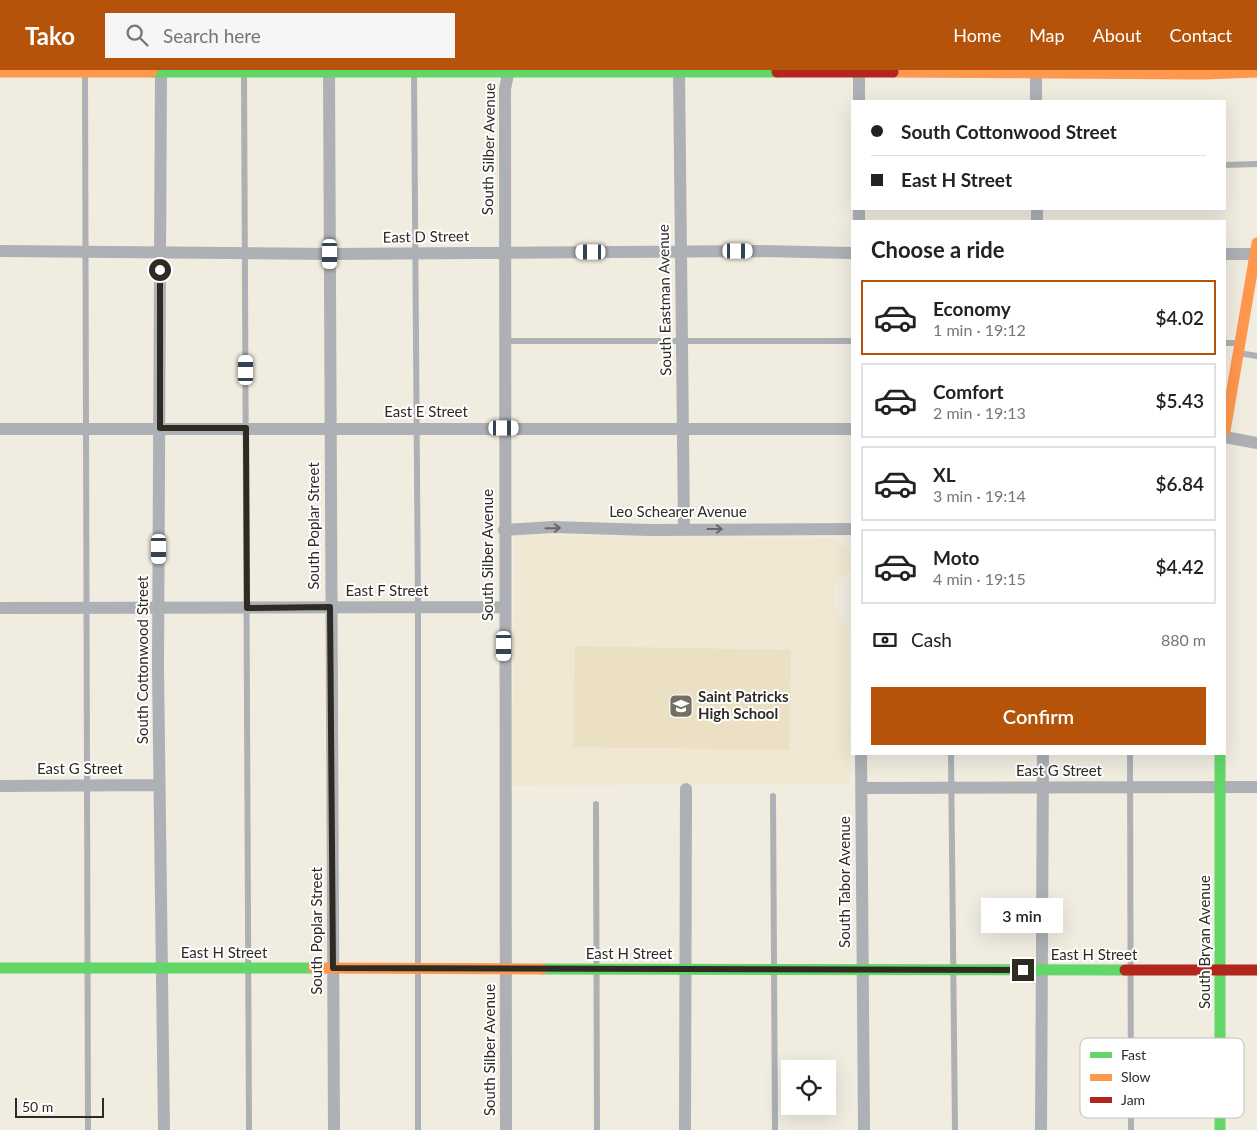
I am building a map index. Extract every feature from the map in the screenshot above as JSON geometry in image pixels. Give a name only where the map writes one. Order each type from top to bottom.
[{"type":"street","points":[[1252,70],[1257,72]]},
{"type":"street","name":"South Cottonwood Street","points":[[160,71],[158,608],[164,1130]]},
{"type":"street","name":"South Silber Avenue","points":[[506,1130],[504,88],[509,71]]},
{"type":"street","points":[[0,72],[679,71],[1203,74],[1257,72]]},
{"type":"street","name":"South Eastman Avenue","points":[[679,71],[684,529]]},
{"type":"street","name":"South Poplar Street","points":[[329,72],[330,607],[334,1130]]},
{"type":"street","points":[[859,72],[859,100]]},
{"type":"street","points":[[1036,73],[1036,100]]},
{"type":"street","points":[[1226,254],[1256,248],[1255,270],[1226,425]]},
{"type":"street","name":"East D Street","points":[[0,251],[330,254],[681,251],[851,253]]},
{"type":"street","name":"East E Street","points":[[0,429],[851,429]]},
{"type":"street","points":[[1226,436],[1257,443]]},
{"type":"street","name":"Leo Schearer Avenue","points":[[504,530],[553,527],[851,529]]},
{"type":"street","name":"East F Street","points":[[0,608],[504,607]]},
{"type":"street","name":"South Tabor Avenue","points":[[861,755],[864,1130]]},
{"type":"street","points":[[1041,1130],[1043,755]]},
{"type":"street","name":"South Bryan Avenue","points":[[1220,755],[1220,1038]]},
{"type":"street","name":"East G Street","points":[[0,786],[160,785]]},
{"type":"street","name":"East G Street","points":[[861,788],[1257,787]]},
{"type":"street","points":[[685,1130],[686,789]]},
{"type":"street","name":"East H Street","points":[[0,968],[1257,970]]},
{"type":"lane","points":[[85,71],[88,1130]]},
{"type":"lane","points":[[418,1130],[418,607],[415,254],[421,71]]},
{"type":"lane","points":[[244,72],[249,1130]]},
{"type":"lane","points":[[1226,165],[1257,164]]},
{"type":"lane","points":[[504,341],[851,341]]},
{"type":"lane","points":[[1226,343],[1257,356]]},
{"type":"lane","points":[[950,755],[954,1130]]},
{"type":"lane","points":[[1129,1038],[1130,755]]},
{"type":"lane","points":[[773,796],[775,1130]]},
{"type":"lane","points":[[596,804],[598,1130]]},
{"type":"shaded area","name":"Saint Patricks High School","points":[[515,535],[835,538],[851,552],[851,571],[846,573],[834,587],[834,603],[848,630],[850,783],[512,786]]},
{"type":"shaded area","points":[[575,646],[791,650],[789,750],[573,747]]},
{"type":"traffic: fast","points":[[152,72],[777,72]]},
{"type":"traffic: fast","points":[[1220,755],[1220,1038]]},
{"type":"traffic: fast","points":[[0,968],[313,968]]},
{"type":"traffic: fast","points":[[542,969],[1125,970]]},
{"type":"traffic: fast","points":[[1220,1118],[1220,1130]]},
{"type":"traffic: slow","points":[[0,72],[152,72]]},
{"type":"traffic: slow","points":[[893,72],[1203,74],[1257,72]]},
{"type":"traffic: slow","points":[[1226,425],[1257,243]]},
{"type":"traffic: slow","points":[[313,968],[542,969]]},
{"type":"traffic: jam","points":[[777,72],[893,72]]},
{"type":"traffic: jam","points":[[1125,970],[1257,970]]},
{"type":"place","name":"Saint Patricks High School","points":[[681,706]]},
{"type":"route","points":[[160,270],[160,428],[246,428],[247,608],[330,607],[333,968],[1023,970]]}]
